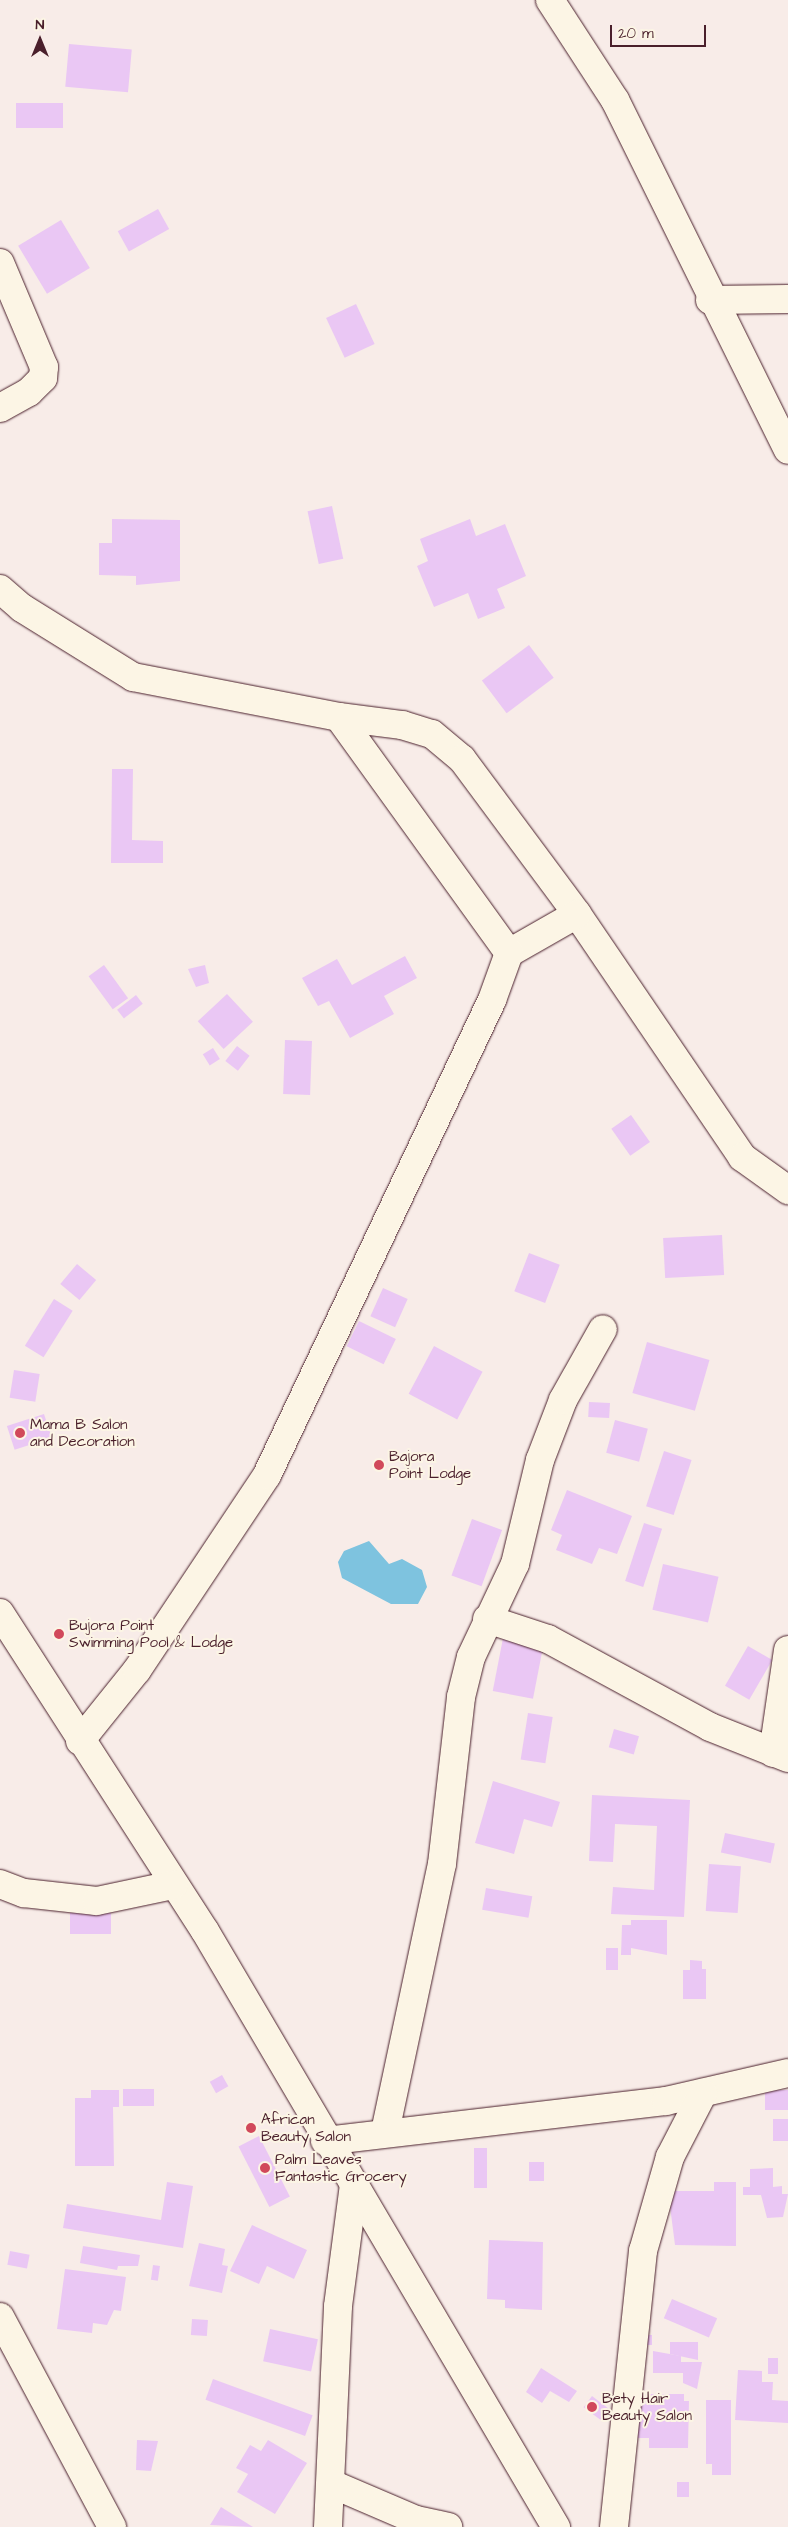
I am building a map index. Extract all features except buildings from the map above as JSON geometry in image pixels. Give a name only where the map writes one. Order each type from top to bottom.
[{"type":"street","points":[[550,0],[615,100],[710,300],[788,450]]},
{"type":"street","points":[[0,263],[44,367],[42,378],[29,392],[0,408]]},
{"type":"street","points":[[710,300],[788,299]]},
{"type":"street","points":[[0,589],[22,608],[133,677],[339,717],[402,725],[432,734],[462,759],[577,914],[742,1157],[788,1190]]},
{"type":"street","points":[[339,717],[510,952]]},
{"type":"street","points":[[80,1741],[137,1670],[267,1475],[492,1000],[510,952],[577,914]]},
{"type":"street","points":[[385,2132],[442,1864],[461,1698],[471,1657],[487,1619],[515,1564],[540,1460],[563,1400],[603,1329]]},
{"type":"street","points":[[0,1613],[80,1741],[174,1885],[325,2141],[354,2184],[556,2527]]},
{"type":"street","points":[[487,1619],[548,1639],[710,1727],[781,1756],[788,1650]]},
{"type":"street","points":[[0,1884],[24,1893],[97,1901],[174,1885]]},
{"type":"street","points":[[325,2141],[385,2132],[551,2116],[703,2093],[788,2074]]},
{"type":"street","points":[[614,2527],[643,2251],[670,2158],[703,2093]]},
{"type":"street","points":[[328,2527],[332,2484],[338,2306],[354,2184]]},
{"type":"street","points":[[0,2317],[112,2527]]},
{"type":"street","points":[[332,2484],[416,2520],[448,2527]]},
{"type":"water","points":[[369,1541],[389,1564],[402,1559],[422,1570],[427,1587],[418,1604],[391,1604],[342,1578],[338,1562],[344,1551]]},
{"type":"place","name":"Mama B Salon and Decoration","points":[[20,1433]]},
{"type":"place","name":"Bajora Point Lodge","points":[[379,1465]]},
{"type":"place","name":"Bujora Point Swimming Pool & Lodge","points":[[59,1634]]},
{"type":"place","name":"African Beauty Salon","points":[[251,2128]]},
{"type":"place","name":"Palm Leaves Fantastic Grocery","points":[[265,2168]]},
{"type":"place","name":"Bety Hair Beauty Salon","points":[[592,2407]]}]
